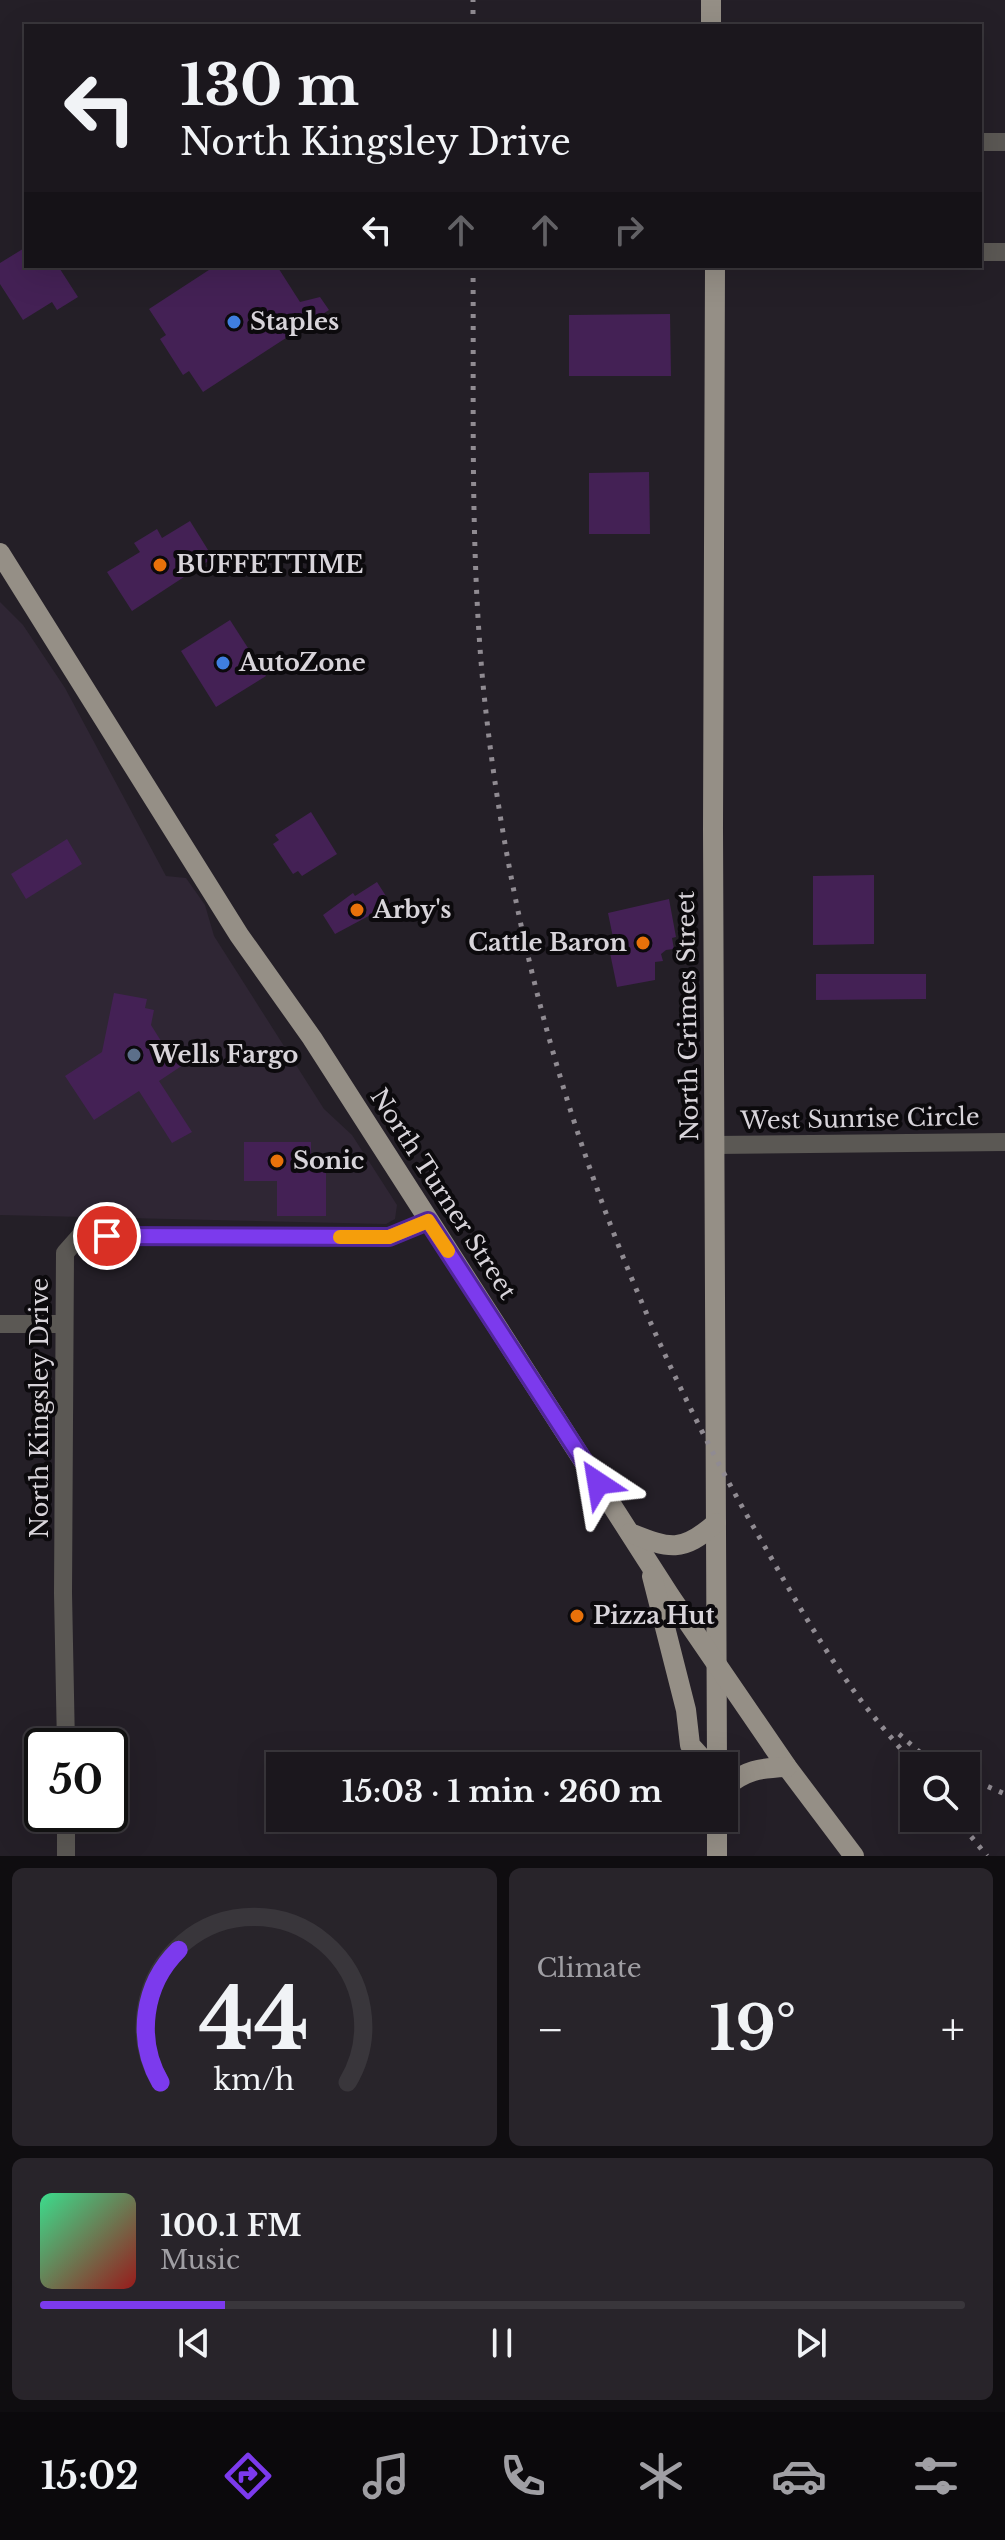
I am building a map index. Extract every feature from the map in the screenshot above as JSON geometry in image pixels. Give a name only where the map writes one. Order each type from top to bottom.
[{"type":"main road","points":[[711,0],[711,24]]},
{"type":"main road","name":"North Grimes Street","points":[[715,268],[717,1752]]},
{"type":"main road","name":"North Turner Street","points":[[0,553],[239,935],[312,1038],[650,1564],[787,1767],[854,1856]]},
{"type":"main road","points":[[630,1533],[662,1546],[680,1546],[697,1540],[716,1523]]},
{"type":"main road","points":[[650,1564],[664,1633],[686,1710],[690,1745],[696,1752]]},
{"type":"main road","points":[[738,1778],[749,1770],[787,1767]]},
{"type":"main road","points":[[717,1832],[717,1856]]},
{"type":"street","points":[[982,142],[1005,142]]},
{"type":"street","points":[[982,252],[1005,252]]},
{"type":"street","name":"West Sunrise Circle","points":[[715,1145],[1005,1142]]},
{"type":"street","name":"North Kingsley Drive","points":[[66,1728],[63,1593],[65,1253],[80,1236],[389,1237],[428,1221]]},
{"type":"street","points":[[0,1324],[64,1324]]},
{"type":"street","points":[[66,1832],[66,1856]]},
{"type":"shaded area","points":[[0,602],[23,625],[65,688],[166,876],[186,878],[205,905],[214,936],[324,1109],[352,1135],[397,1205],[395,1219],[386,1224],[0,1215]]},
{"type":"building","points":[[24,248],[24,268],[59,268],[78,297],[57,310],[52,302],[23,320],[0,284],[0,263]]},
{"type":"building","name":"Staples","points":[[212,268],[278,268],[300,302],[320,297],[329,310],[203,392],[189,371],[183,375],[160,339],[166,335],[149,309]]},
{"type":"building","points":[[670,314],[671,376],[569,376],[569,315]]},
{"type":"building","points":[[649,472],[650,534],[589,534],[589,473]]},
{"type":"building","name":"BUFFETTIME","points":[[190,521],[213,558],[132,611],[107,572],[140,552],[134,543],[157,529],[162,538]]},
{"type":"building","name":"AutoZone","points":[[230,620],[266,676],[216,707],[181,651]]},
{"type":"building","points":[[311,812],[337,854],[302,876],[298,871],[293,874],[273,844],[279,840],[275,835]]},
{"type":"building","points":[[67,839],[82,864],[26,899],[11,874]]},
{"type":"building","points":[[874,875],[874,944],[813,945],[813,876]]},
{"type":"building","name":"Arby's","points":[[377,882],[391,904],[335,934],[323,915],[353,893],[355,896]]},
{"type":"building","name":"Cattle Baron","points":[[669,899],[676,937],[672,938],[674,949],[661,954],[663,961],[655,962],[655,980],[617,987],[610,953],[616,952],[608,913]]},
{"type":"building","points":[[816,974],[926,974],[926,999],[816,1000]]},
{"type":"building","name":"Wells Fargo","points":[[114,993],[147,999],[145,1008],[154,1010],[151,1025],[171,1057],[176,1054],[183,1065],[159,1081],[192,1132],[172,1143],[139,1091],[94,1120],[65,1076],[102,1052]]},
{"type":"building","name":"Sonic","points":[[244,1142],[311,1142],[311,1170],[326,1170],[326,1216],[277,1216],[277,1181],[244,1181]]},
{"type":"railway","points":[[473,0],[473,24]]},
{"type":"railway","points":[[473,268],[474,527],[483,684],[497,797],[518,909],[544,1019],[576,1127],[614,1233],[657,1338],[706,1440],[826,1649],[849,1684],[904,1752]]},
{"type":"railway","points":[[899,1734],[920,1752]]},
{"type":"railway","points":[[980,1783],[1005,1794]]},
{"type":"railway","points":[[967,1832],[987,1856]]},
{"type":"slow traffic","points":[[340,1237],[389,1237],[428,1221],[448,1251]]},
{"type":"place","name":"Staples","points":[[234,322]]},
{"type":"place","name":"BUFFETTIME","points":[[160,565]]},
{"type":"place","name":"AutoZone","points":[[223,663]]},
{"type":"place","name":"Arby's","points":[[357,910]]},
{"type":"place","name":"Cattle Baron","points":[[643,943]]},
{"type":"place","name":"Wells Fargo","points":[[134,1055]]},
{"type":"place","name":"Sonic","points":[[277,1161]]},
{"type":"place","name":"Pizza Hut","points":[[577,1616]]},
{"type":"route","points":[[107,1236],[389,1237],[428,1221],[598,1483]]}]
